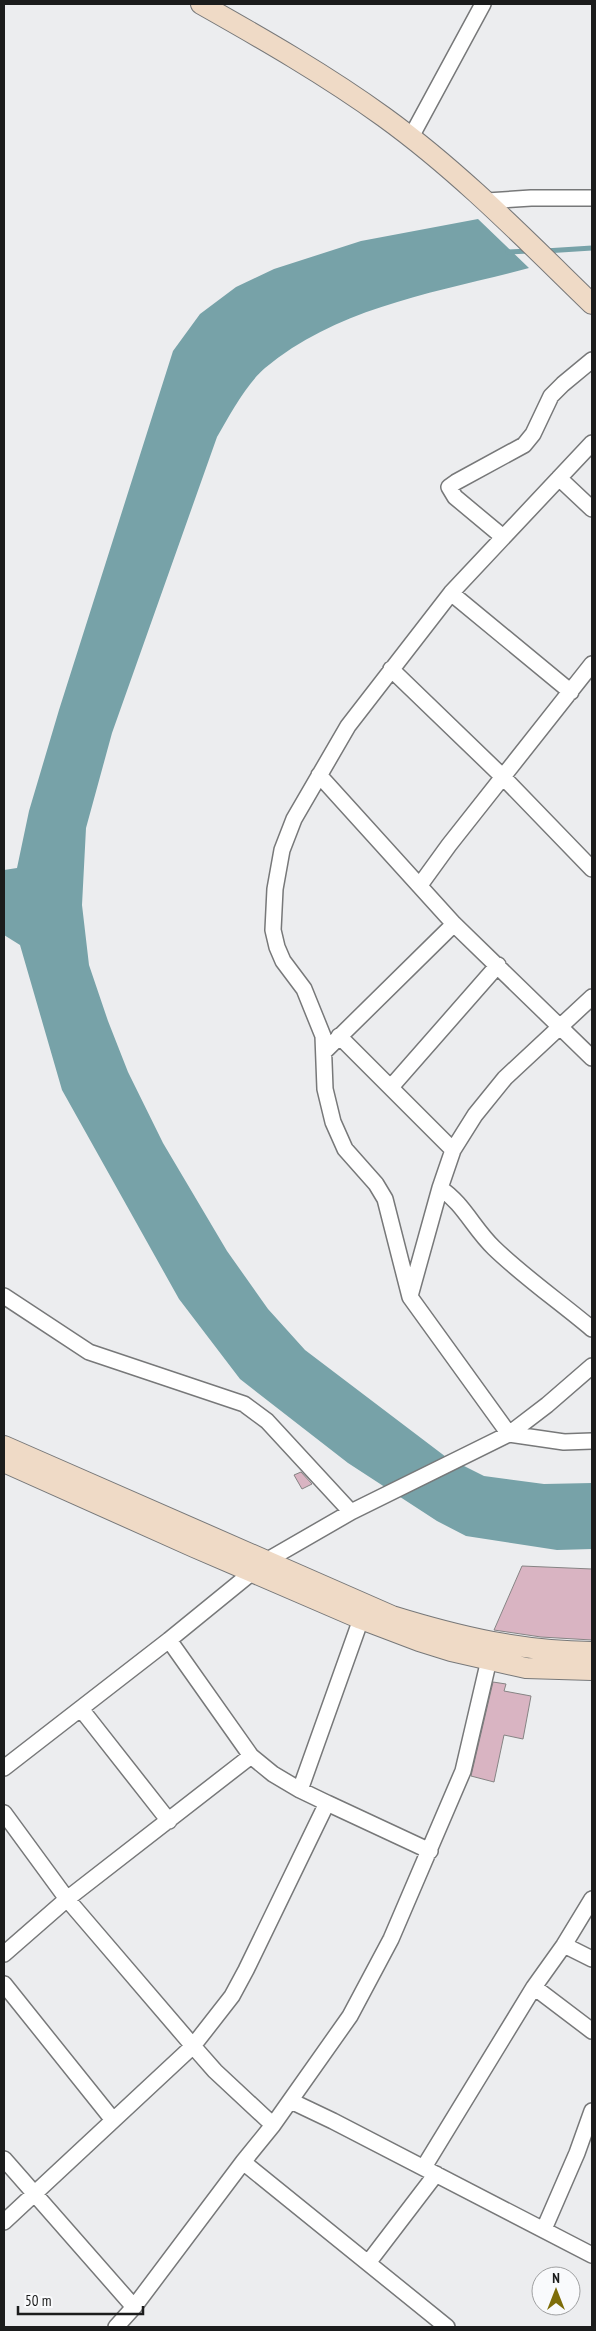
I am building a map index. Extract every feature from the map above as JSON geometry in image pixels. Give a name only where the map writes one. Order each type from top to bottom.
[{"type":"main road","points":[[201,4],[355,96],[411,138],[491,206],[592,304]]},
{"type":"main road","points":[[4,1446],[259,1566],[361,1619],[419,1641],[491,1651],[532,1648],[592,1652]]},
{"type":"main road","points":[[4,1462],[259,1566],[392,1616],[455,1635],[526,1668],[592,1670]]},
{"type":"street","points":[[411,138],[483,4]]},
{"type":"street","points":[[491,206],[531,198],[592,198]]},
{"type":"street","points":[[503,537],[455,496],[450,487],[524,444],[533,434],[551,396],[592,360]]},
{"type":"street","points":[[592,443],[451,593],[391,668],[348,726],[294,819],[282,850],[275,889],[273,930],[277,947],[307,998],[323,1036],[325,1089],[333,1122],[345,1149],[376,1184],[384,1199],[410,1297],[509,1434],[564,1442],[592,1441]]},
{"type":"street","points":[[559,478],[592,509]]},
{"type":"street","points":[[451,593],[571,692]]},
{"type":"street","points":[[420,885],[449,845],[504,778],[592,664]]},
{"type":"street","points":[[391,668],[504,778],[592,869]]},
{"type":"street","points":[[319,775],[454,924],[592,1058]]},
{"type":"street","points":[[325,1051],[454,924]]},
{"type":"street","points":[[391,1087],[498,965]]},
{"type":"street","points":[[410,1297],[440,1188],[453,1150],[475,1115],[506,1078],[592,997]]},
{"type":"street","points":[[339,1036],[453,1150]]},
{"type":"street","points":[[440,1188],[465,1212],[478,1231],[494,1248],[592,1329]]},
{"type":"street","points":[[4,1296],[89,1352],[244,1404],[267,1421],[351,1512]]},
{"type":"street","points":[[4,1768],[169,1640],[259,1566],[373,1500],[509,1434],[547,1405],[592,1366]]},
{"type":"street","points":[[300,1790],[361,1619]]},
{"type":"street","points":[[169,1640],[251,1756],[273,1774],[300,1790],[430,1851]]},
{"type":"street","points":[[116,2327],[134,2307],[243,2162],[274,2125],[350,2016],[391,1939],[463,1770],[491,1651]]},
{"type":"street","points":[[81,1709],[169,1821]]},
{"type":"street","points":[[4,1954],[67,1899],[251,1756]]},
{"type":"street","points":[[4,2222],[193,2046],[226,2004],[246,1970],[327,1803]]},
{"type":"street","points":[[4,1813],[67,1899],[193,2046],[215,2071],[274,2125]]},
{"type":"street","points":[[368,2263],[430,2170],[534,1987],[564,1945],[592,1899]]},
{"type":"street","points":[[564,1945],[592,1960]]},
{"type":"street","points":[[4,1984],[114,2120]]},
{"type":"street","points":[[534,1987],[592,2031]]},
{"type":"street","points":[[291,2101],[430,2170],[592,2255]]},
{"type":"street","points":[[544,2229],[577,2152],[592,2111]]},
{"type":"street","points":[[4,2159],[36,2193],[134,2307]]},
{"type":"street","points":[[243,2162],[447,2327]]},
{"type":"water","points":[[478,219],[529,268],[391,304],[357,315],[325,330],[294,347],[258,374],[227,419],[217,437],[112,733],[86,828],[82,905],[89,965],[128,1072],[163,1143],[227,1251],[268,1309],[305,1350],[446,1457],[484,1476],[544,1484],[592,1483],[592,1549],[557,1550],[466,1536],[437,1521],[348,1463],[240,1379],[179,1299],[62,1090],[20,945],[4,935],[4,870],[17,868],[29,811],[59,710],[173,351],[200,314],[236,287],[274,269],[361,241]]},
{"type":"building","points":[[301,1472],[312,1484],[302,1489],[294,1475]]},
{"type":"building","points":[[522,1566],[592,1569],[592,1640],[541,1637],[494,1630]]},
{"type":"building","points":[[493,1682],[506,1684],[504,1691],[531,1696],[523,1739],[504,1735],[494,1782],[471,1776]]},
{"type":"waterway","points":[[545,251],[592,248]]},
{"type":"waterway","points":[[508,252],[529,251]]}]
